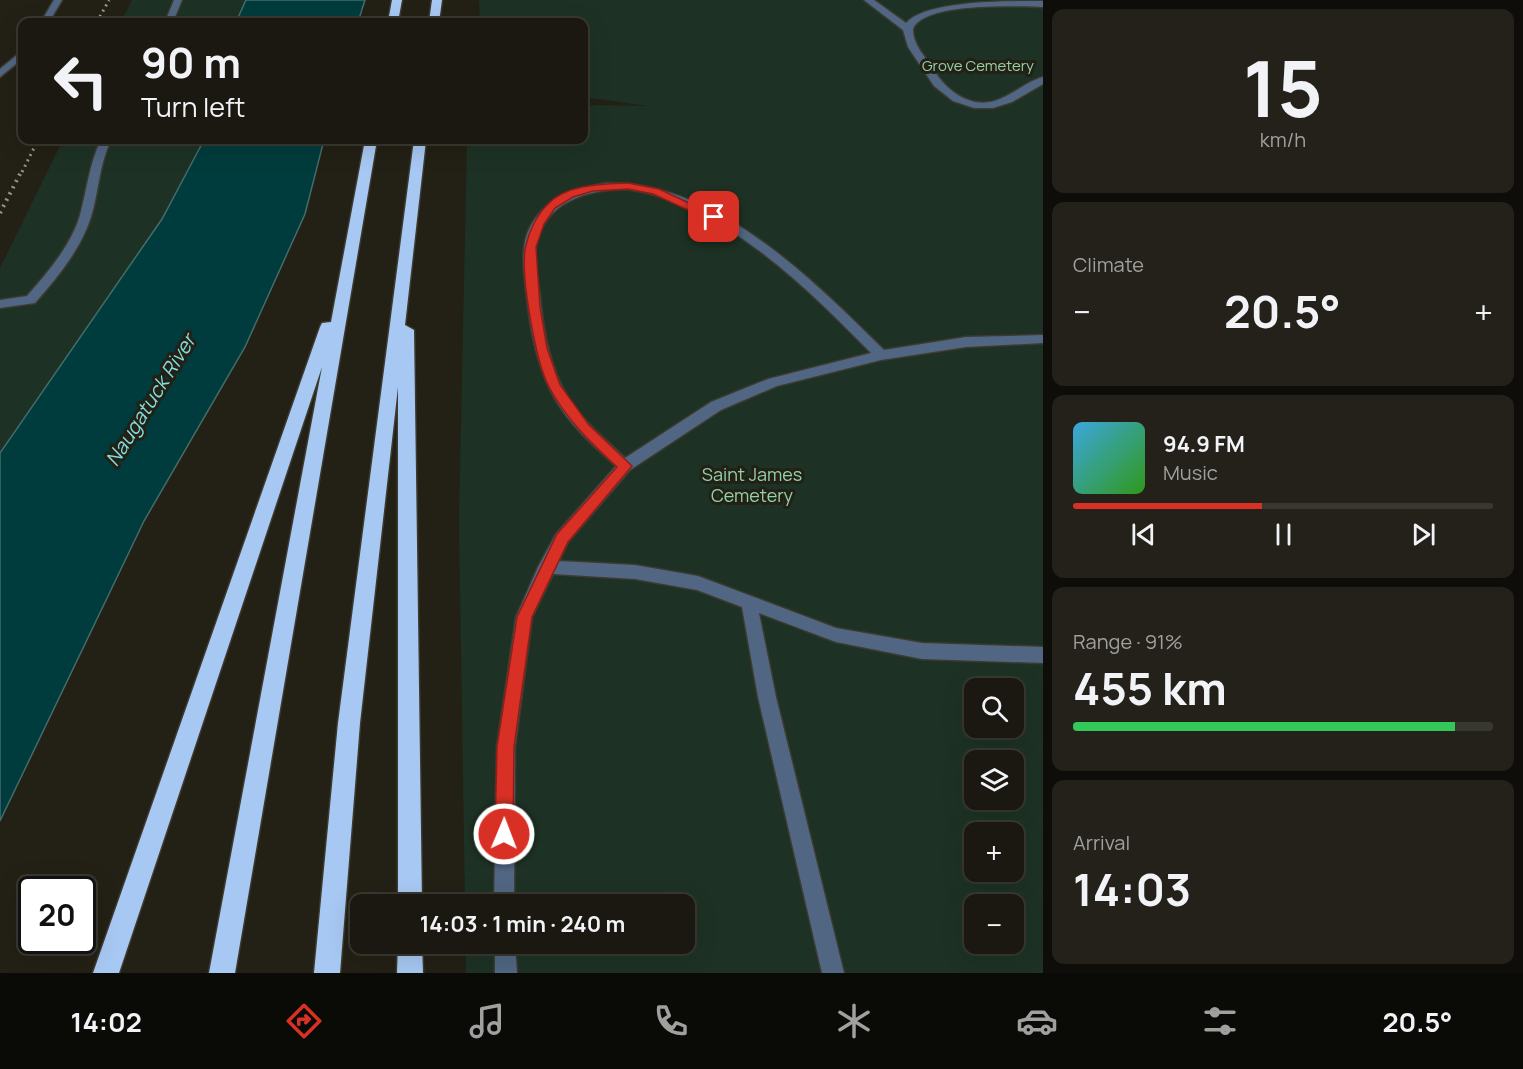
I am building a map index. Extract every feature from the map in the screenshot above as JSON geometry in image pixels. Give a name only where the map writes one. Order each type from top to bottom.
[{"type":"highway","points":[[394,18],[397,0]]},
{"type":"highway","points":[[435,18],[437,0]]},
{"type":"highway","points":[[222,973],[370,144]]},
{"type":"highway","points":[[327,973],[349,723],[419,144]]},
{"type":"highway","points":[[405,254],[410,894]]},
{"type":"highway","points":[[106,973],[347,272]]},
{"type":"highway","points":[[410,954],[410,973]]},
{"type":"lane","points":[[47,18],[58,0]]},
{"type":"lane","points":[[171,18],[178,0]]},
{"type":"lane","points":[[868,0],[908,29]]},
{"type":"lane","points":[[1043,4],[945,9],[916,17],[908,29],[908,38],[916,55],[943,90],[954,97],[985,106],[1001,102],[1043,80]]},
{"type":"lane","points":[[0,74],[18,58]]},
{"type":"lane","points":[[0,304],[32,300],[52,276],[84,218],[95,160],[104,144]]},
{"type":"lane","points":[[625,466],[584,428],[567,408],[554,386],[541,348],[534,307],[530,247],[539,224],[551,206],[570,195],[610,186],[643,188],[692,207],[735,228],[788,265],[881,355]]},
{"type":"lane","points":[[504,894],[506,747],[524,617],[546,567],[562,538],[625,466],[640,453],[716,406],[782,379],[881,355],[966,342],[1043,339]]},
{"type":"lane","points":[[546,567],[635,572],[698,583],[836,634],[921,651],[1043,656]]},
{"type":"lane","points":[[749,602],[767,697],[832,973]]},
{"type":"lane","points":[[505,954],[506,973]]},
{"type":"green space","points":[[132,0],[246,0],[238,18],[123,18]]},
{"type":"green space","name":"Saint James Cemetery","points":[[479,0],[1043,0],[1043,973],[466,973],[466,954],[695,954],[695,894],[465,894],[459,521],[467,144],[588,144],[588,105],[648,106],[588,98],[588,18],[480,18]]},
{"type":"green space","points":[[61,144],[202,144],[162,219],[0,453],[0,268]]},
{"type":"water","points":[[246,0],[365,0],[359,18],[238,18]]},
{"type":"water","name":"Naugatuck River","points":[[202,144],[323,144],[305,214],[245,347],[144,521],[0,821],[0,453],[162,219]]},
{"type":"railway","points":[[99,18],[109,0]]},
{"type":"railway","points":[[22,172],[36,144]]},
{"type":"railway","points":[[0,213],[22,170]]},
{"type":"route","points":[[504,834],[506,747],[524,617],[546,567],[562,538],[625,466],[584,428],[567,408],[554,386],[541,348],[534,307],[530,247],[539,224],[551,206],[570,195],[592,188],[628,186],[656,191],[714,217]]},
{"type":"park label","name":"Grove Cemetery","points":[[978,65]]}]
